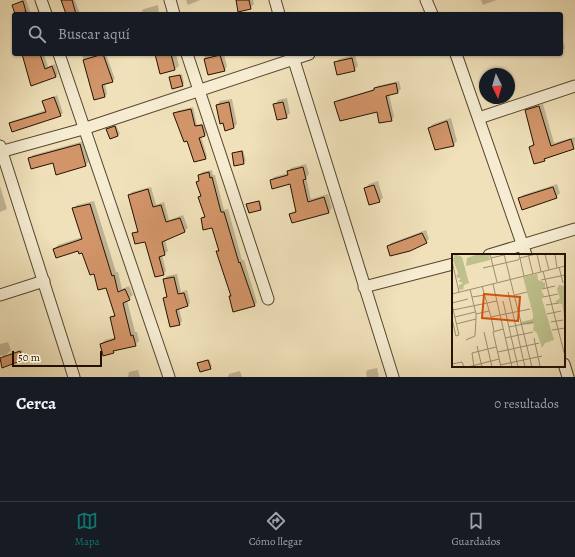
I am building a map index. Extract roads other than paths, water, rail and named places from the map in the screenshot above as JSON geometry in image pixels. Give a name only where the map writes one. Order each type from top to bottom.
[{"type":"street","points":[[41,0],[45,12]]},
{"type":"street","points":[[170,0],[173,12]]},
{"type":"street","points":[[275,0],[278,12]]},
{"type":"street","points":[[426,0],[431,12]]},
{"type":"street","points":[[60,56],[83,129],[169,377]]},
{"type":"street","points":[[188,56],[268,299]]},
{"type":"street","points":[[74,377],[1,150],[83,129],[293,56],[364,288],[393,377]]},
{"type":"street","points":[[457,56],[525,250]]},
{"type":"street","points":[[479,118],[575,86]]},
{"type":"street","points":[[497,254],[525,250],[575,229]]},
{"type":"street","points":[[364,288],[452,264]]},
{"type":"street","points":[[0,295],[44,281]]}]
